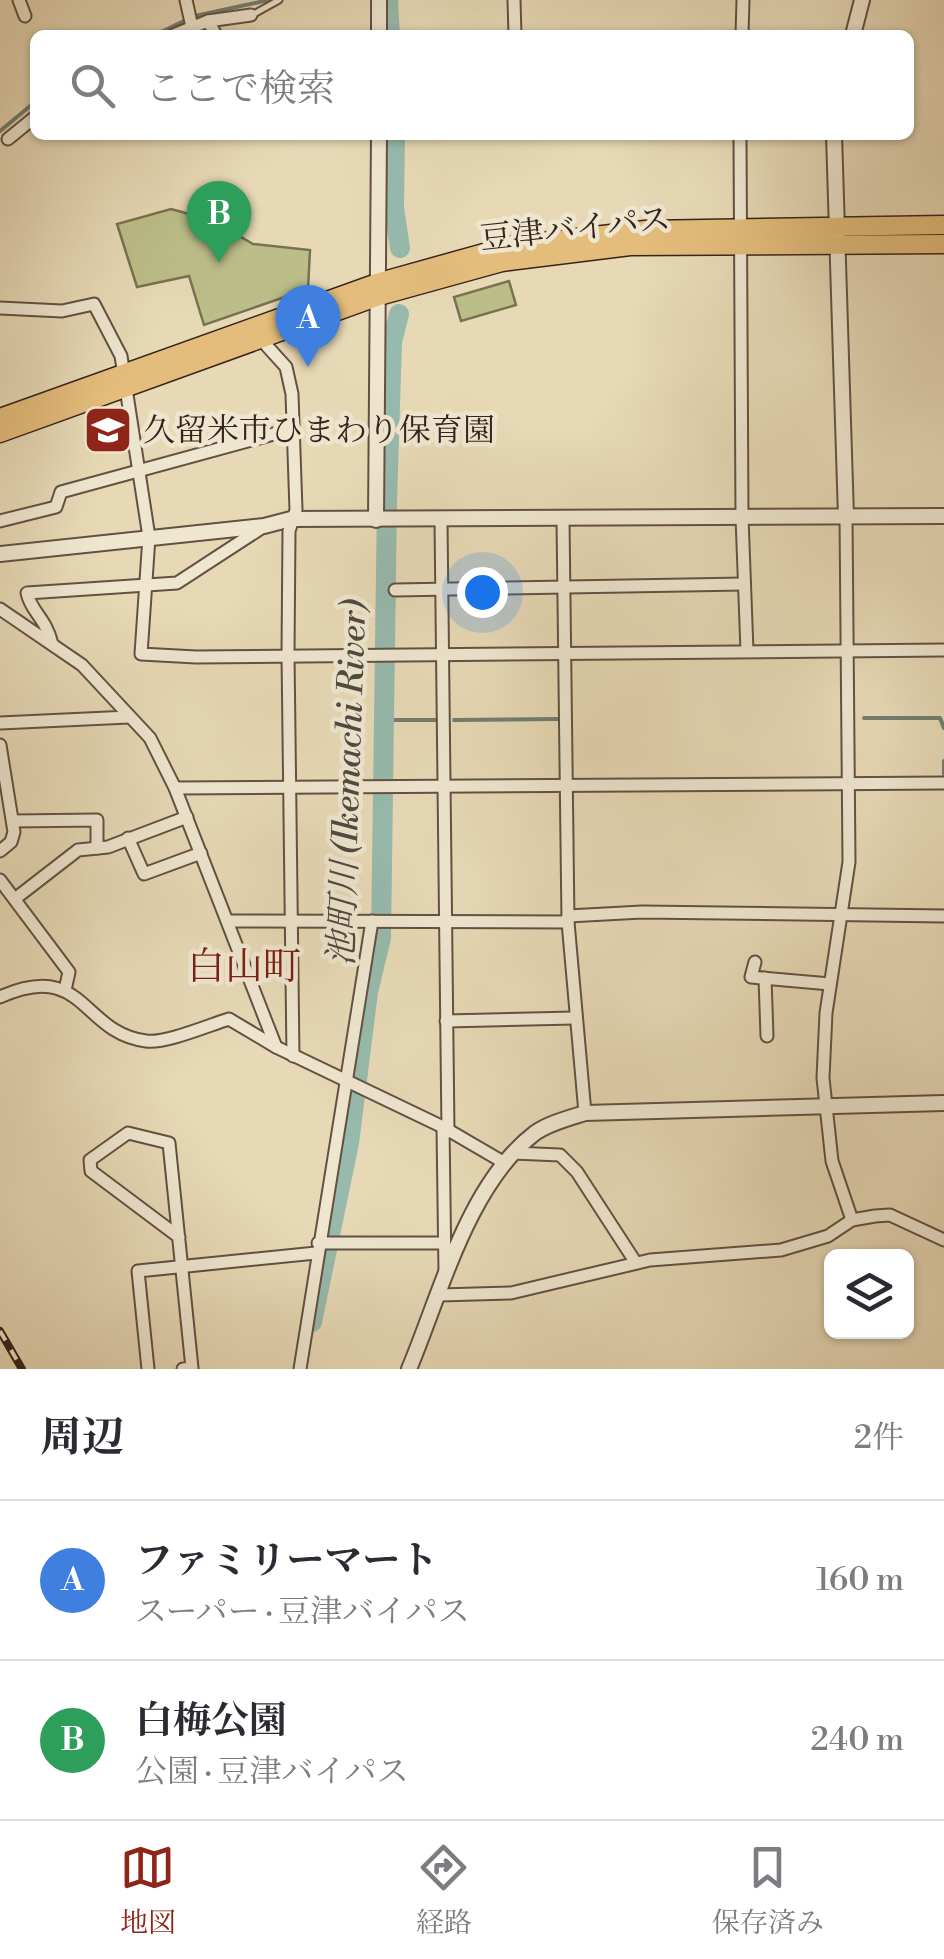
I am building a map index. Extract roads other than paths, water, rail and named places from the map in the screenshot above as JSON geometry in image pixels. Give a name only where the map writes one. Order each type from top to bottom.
[{"type":"highway","name":"豆津バイパス","points":[[835,235],[944,225]]},
{"type":"highway","name":"豆津バイパス","points":[[0,433],[126,380],[380,289],[545,240],[645,230],[835,235],[944,244]]},
{"type":"highway","name":"豆津バイパス","points":[[0,418],[126,380]]},
{"type":"street","points":[[19,0],[25,16]]},
{"type":"street","points":[[186,0],[192,27]]},
{"type":"street","points":[[379,0],[379,30]]},
{"type":"street","points":[[514,0],[516,30]]},
{"type":"street","points":[[742,30],[743,0]]},
{"type":"street","points":[[854,30],[862,0]]},
{"type":"street","points":[[185,30],[208,21],[251,16]]},
{"type":"street","points":[[208,21],[213,30]]},
{"type":"street","points":[[8,139],[30,121]]},
{"type":"street","points":[[376,520],[379,140]]},
{"type":"street","points":[[740,140],[742,517],[748,652]]},
{"type":"street","points":[[834,140],[846,517],[850,862],[830,984],[826,1104],[832,1161],[852,1220]]},
{"type":"street","points":[[0,308],[62,310],[94,304],[121,356],[149,538],[142,654],[196,658],[444,652],[944,650]]},
{"type":"street","points":[[256,333],[286,367],[292,429],[296,510],[292,519],[288,654],[293,1056]]},
{"type":"street","points":[[0,521],[56,507],[62,492],[136,468],[292,429]]},
{"type":"street","points":[[0,554],[264,526],[292,519],[944,516]]},
{"type":"street","points":[[564,519],[568,919],[574,1018],[586,1114]]},
{"type":"street","points":[[442,521],[446,1021],[443,1288]]},
{"type":"street","points":[[52,644],[46,621],[30,604],[28,593],[177,583],[264,526]]},
{"type":"street","points":[[395,590],[744,584]]},
{"type":"street","points":[[0,609],[82,664],[150,738],[175,788],[276,1047]]},
{"type":"street","points":[[0,724],[129,717]]},
{"type":"street","points":[[0,746],[12,821],[12,842],[0,851]]},
{"type":"street","points":[[175,788],[944,783]]},
{"type":"street","points":[[16,898],[78,850],[97,848],[186,817]]},
{"type":"street","points":[[12,821],[97,820],[97,848]]},
{"type":"street","points":[[128,838],[144,874],[201,853]]},
{"type":"street","points":[[0,880],[70,972],[65,990]]},
{"type":"street","points":[[228,921],[444,922],[568,919],[642,912],[944,916]]},
{"type":"street","points":[[300,1369],[372,921]]},
{"type":"street","points":[[755,962],[751,977],[830,984]]},
{"type":"street","points":[[764,978],[767,1036]]},
{"type":"street","points":[[0,997],[40,983],[65,990],[112,1025],[143,1041],[162,1041],[229,1019],[293,1056],[349,1079],[508,1158],[560,1156],[577,1172],[636,1264]]},
{"type":"street","points":[[446,1021],[574,1018]]},
{"type":"street","points":[[409,1369],[482,1192],[508,1158],[538,1131],[586,1114],[944,1102]]},
{"type":"street","points":[[179,1237],[91,1171],[90,1160],[128,1133],[169,1143],[179,1237],[182,1266],[192,1368],[183,1369]]},
{"type":"street","points":[[443,1288],[510,1294],[636,1264],[781,1250],[828,1236],[852,1220],[890,1214],[944,1240]]},
{"type":"street","points":[[148,1369],[138,1272],[317,1248],[444,1243]]},
{"type":"lane","points":[[251,16],[279,0]]},
{"type":"waterway","points":[[195,16],[269,0]]},
{"type":"waterway","name":"池町川 (Ikemachi River)","points":[[388,0],[390,30]]},
{"type":"waterway","points":[[165,30],[186,20]]},
{"type":"waterway","points":[[0,131],[30,106]]},
{"type":"waterway","name":"池町川 (Ikemachi River)","points":[[395,140],[394,208],[400,248]]},
{"type":"waterway","name":"池町川 (Ikemachi River)","points":[[312,1322],[349,1143],[368,992],[381,938],[387,500],[392,342],[399,314]]},
{"type":"waterway","points":[[864,718],[940,718],[944,728]]},
{"type":"waterway","points":[[454,720],[559,719]]},
{"type":"waterway","points":[[384,720],[439,720]]},
{"type":"waterway","points":[[944,761],[944,774]]},
{"type":"railway","points":[[0,1331],[22,1369]]},
{"type":"place","name":"白梅公園","points":[[219,263]]},
{"type":"place","name":"ファミリーマート","points":[[308,367]]},
{"type":"place","name":"久留米市ひまわり保育園","points":[[108,430]]},
{"type":"district","name":"白山町","points":[[244,966]]}]
